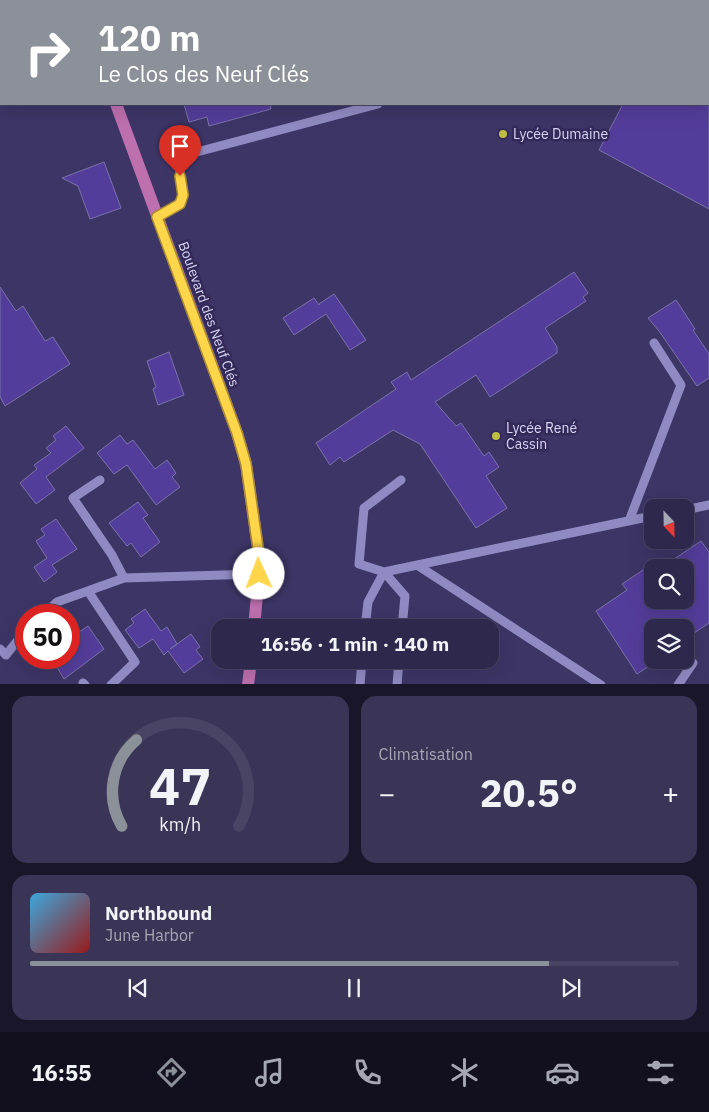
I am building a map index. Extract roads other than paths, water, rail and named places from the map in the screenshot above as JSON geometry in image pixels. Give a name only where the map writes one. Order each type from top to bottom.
[{"type":"main road","name":"Boulevard des Neuf Clés","points":[[116,105],[237,433],[246,464],[260,562],[255,619]]},
{"type":"main road","points":[[248,684],[250,669]]},
{"type":"street","points":[[157,217],[180,204],[183,195],[178,157],[374,105]]},
{"type":"street","points":[[629,521],[681,385],[654,343]]},
{"type":"street","points":[[100,480],[73,498],[112,555],[124,578]]},
{"type":"street","points":[[401,480],[364,508],[359,564],[384,572],[644,518]]},
{"type":"street","points":[[694,508],[709,505]]},
{"type":"street","points":[[417,565],[601,684]]},
{"type":"street","points":[[366,619],[368,602],[384,572]]},
{"type":"street","points":[[384,572],[405,596],[403,619]]},
{"type":"street","points":[[55,604],[124,578],[259,574]]},
{"type":"street","points":[[88,591],[135,662],[111,684]]},
{"type":"street","points":[[0,649],[6,655],[15,644]]},
{"type":"street","points":[[360,684],[361,669]]},
{"type":"street","points":[[397,684],[398,669]]},
{"type":"street","points":[[678,684],[689,669]]},
{"type":"place","name":"Lycée Dumaine","points":[[503,134]]},
{"type":"place","name":"Lycée René Cassin","points":[[496,436]]}]
